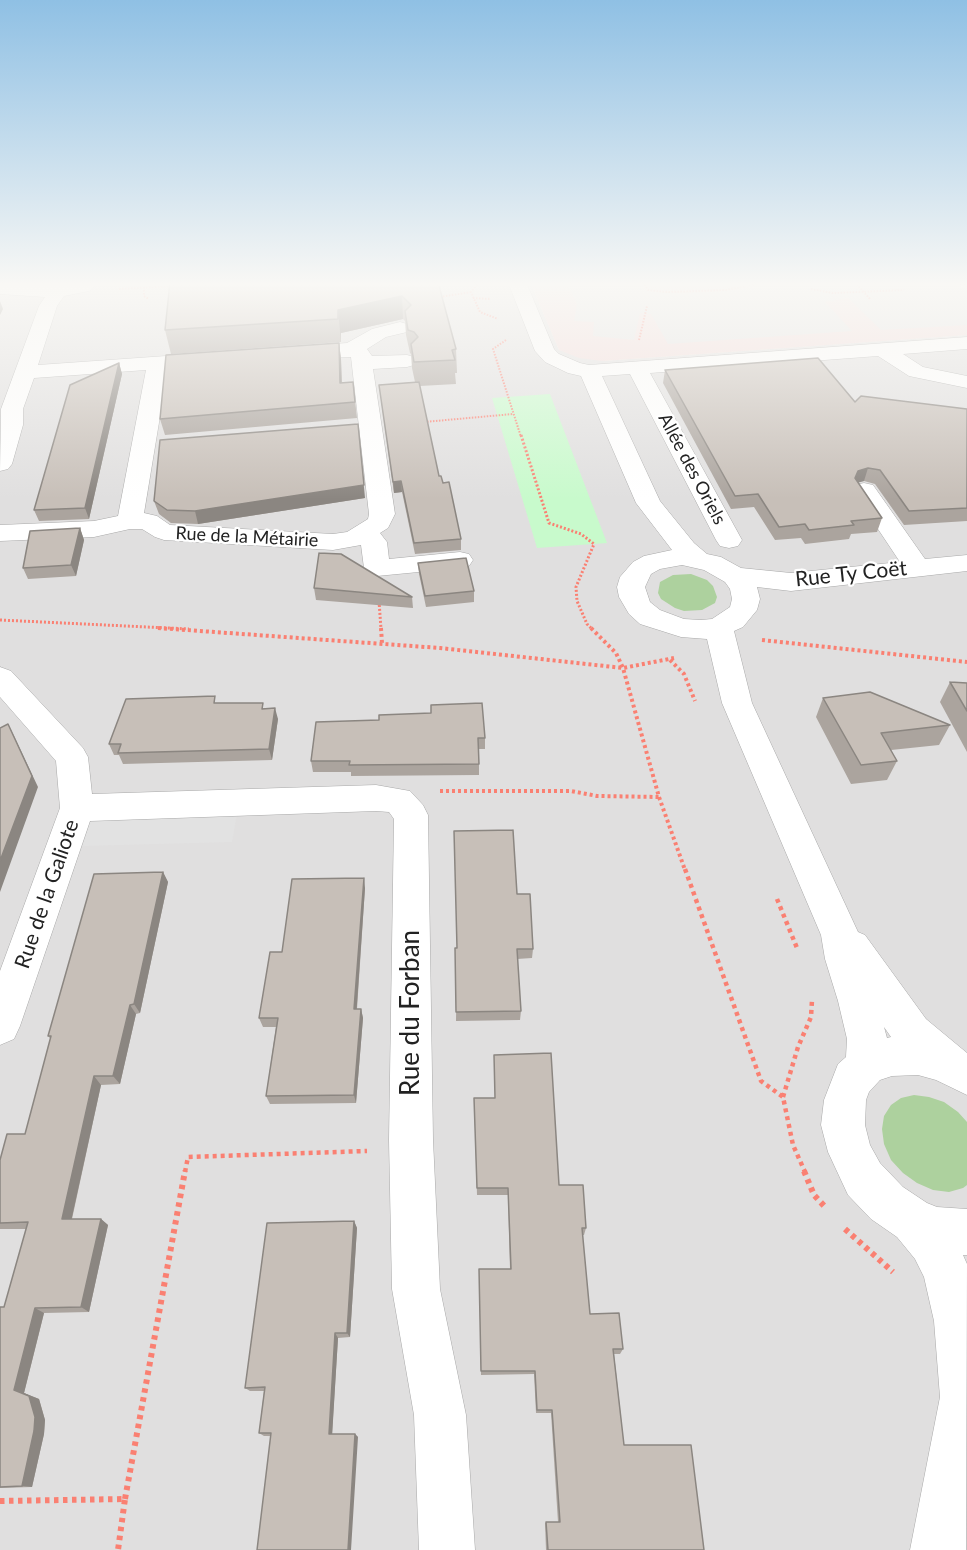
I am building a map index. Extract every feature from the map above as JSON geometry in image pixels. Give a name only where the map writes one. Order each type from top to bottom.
[{"type":"street","points":[[0,464],[12,425],[12,409],[26,354]]},
{"type":"street","points":[[289,354],[358,356],[407,361]]},
{"type":"street","points":[[548,354],[563,365],[589,371],[817,354]]},
{"type":"street","points":[[890,354],[916,372],[967,382]]},
{"type":"street","points":[[358,356],[371,426],[382,514],[379,523],[366,533],[374,542],[377,568],[460,560]]},
{"type":"street","points":[[22,363],[158,363],[228,358]]},
{"type":"street","points":[[130,521],[158,363]]},
{"type":"street","name":"Allée des Oriels","points":[[637,367],[729,540]]},
{"type":"street","points":[[589,371],[648,503],[685,549],[697,559]]},
{"type":"street","points":[[347,428],[371,426]]},
{"type":"street","points":[[145,446],[169,444]]},
{"type":"street","points":[[864,490],[918,567]]},
{"type":"street","points":[[648,503],[653,562]]},
{"type":"street","name":"Rue de la Métairie","points":[[0,533],[94,529],[130,521],[148,521],[164,532],[282,540],[345,541],[366,533]]},
{"type":"street","points":[[714,641],[743,610],[746,599],[744,588],[735,576],[724,568],[697,559],[674,557],[653,562],[642,568],[634,577],[631,587],[639,608],[650,617],[714,641],[737,702],[840,935],[844,959],[858,1001],[867,1040],[866,1065]]},
{"type":"street","name":"Rue Ty Coët","points":[[735,576],[791,582],[967,563]]},
{"type":"street","name":"Rue de la Galiote","points":[[0,678],[72,757],[77,808],[0,1026]]},
{"type":"street","points":[[77,808],[376,798],[398,800]]},
{"type":"street","name":"Rue du Forban","points":[[398,800],[411,815],[412,1148],[416,1290],[440,1415],[447,1550]]},
{"type":"street","points":[[840,935],[861,958],[886,999],[912,1033],[956,1069]]},
{"type":"street","points":[[956,1069],[918,1055],[892,1056],[866,1065],[854,1079],[845,1100],[843,1125],[850,1152],[864,1179],[886,1203],[913,1221],[937,1230],[967,1232]]},
{"type":"street","points":[[913,1221],[932,1242],[947,1274],[959,1321],[966,1393],[938,1550]]},
{"type":"path","points":[[495,354],[549,523],[588,537],[594,544],[576,586],[577,601],[587,624],[616,653],[623,668],[659,797],[762,1081],[783,1097]]},
{"type":"path","points":[[371,426],[513,414]]},
{"type":"path","points":[[377,568],[382,643]]},
{"type":"path","points":[[0,620],[226,631],[382,643],[623,668],[671,661],[679,654],[714,641],[766,639],[967,662]]},
{"type":"path","points":[[662,655],[684,674],[697,706]]},
{"type":"path","points":[[398,800],[425,791],[571,791],[597,796],[659,797]]},
{"type":"path","points":[[777,898],[799,952]]},
{"type":"path","points":[[812,997],[811,1017],[798,1047],[783,1097],[793,1145],[814,1195],[828,1210]]},
{"type":"path","points":[[118,1550],[125,1499],[188,1157],[412,1148]]},
{"type":"path","points":[[842,1226],[899,1277]]},
{"type":"path","points":[[0,1502],[125,1499]]},
{"type":"shaded area","points":[[0,354],[576,354],[602,361],[696,354],[967,354],[967,1550],[0,1550]]},
{"type":"shaded area","points":[[570,354],[696,354],[602,361]]},
{"type":"shaded area","points":[[237,814],[232,842],[82,846],[91,817]]},
{"type":"green space","points":[[550,394],[607,543],[537,548],[492,398]]},
{"type":"green space","points":[[691,574],[707,580],[713,586],[717,597],[715,603],[702,610],[684,611],[661,599],[658,593],[660,582],[673,575]]},
{"type":"green space","points":[[914,1095],[944,1102],[967,1122],[967,1185],[963,1188],[949,1192],[933,1190],[903,1173],[891,1160],[884,1144],[882,1129],[884,1116],[891,1105],[901,1098]]},
{"type":"building","points":[[339,354],[340,383],[353,382],[355,402],[160,419],[166,355]]},
{"type":"building","points":[[413,354],[453,354],[455,360],[414,362]]},
{"type":"building","points":[[818,358],[855,402],[861,396],[967,409],[967,508],[909,511],[880,470],[868,468],[858,471],[855,478],[882,518],[851,521],[854,525],[809,530],[805,524],[779,527],[758,494],[735,496],[665,370]]},
{"type":"building","points":[[119,363],[85,508],[34,510],[70,385]]},
{"type":"building","points":[[419,382],[439,476],[443,483],[449,482],[461,539],[414,543],[401,481],[393,482],[379,385]]},
{"type":"building","points":[[358,424],[364,485],[195,511],[167,510],[154,501],[160,440]]},
{"type":"building","points":[[80,528],[71,565],[23,568],[30,531]]},
{"type":"building","points":[[319,553],[341,554],[412,597],[314,588]]},
{"type":"building","points":[[466,558],[474,591],[425,596],[418,563]]},
{"type":"building","points":[[950,682],[967,683],[967,711]]},
{"type":"building","points":[[870,692],[950,725],[881,733],[897,761],[861,765],[823,698]]},
{"type":"building","points":[[215,696],[214,703],[263,703],[262,709],[275,708],[269,749],[118,753],[121,744],[109,744],[126,699]]},
{"type":"building","points":[[482,703],[485,738],[478,738],[479,764],[349,765],[350,761],[311,761],[316,722],[379,720],[379,715],[431,713],[431,705]]},
{"type":"building","points":[[8,724],[32,776],[0,861],[0,728]]},
{"type":"building","points":[[513,830],[517,894],[530,894],[533,949],[517,949],[521,1011],[456,1012],[454,831]]},
{"type":"building","points":[[163,872],[134,1004],[130,1005],[113,1076],[94,1076],[62,1219],[101,1219],[81,1307],[35,1308],[14,1390],[29,1396],[35,1417],[34,1431],[22,1486],[0,1487],[0,1307],[4,1307],[28,1222],[0,1223],[0,1160],[7,1134],[25,1134],[51,1036],[48,1036],[94,874]]},
{"type":"building","points":[[364,878],[354,1009],[361,1009],[354,1095],[266,1096],[278,1018],[259,1018],[270,952],[282,952],[292,879]]},
{"type":"building","points":[[551,1053],[559,1185],[583,1185],[586,1228],[582,1228],[590,1314],[619,1313],[623,1349],[613,1349],[624,1445],[691,1445],[704,1550],[548,1550],[546,1522],[560,1522],[552,1410],[537,1410],[535,1371],[481,1371],[479,1269],[511,1269],[508,1188],[477,1188],[474,1098],[495,1098],[494,1055]]},
{"type":"building","points":[[354,1221],[347,1333],[335,1333],[329,1434],[355,1434],[348,1550],[257,1550],[271,1433],[259,1433],[265,1387],[245,1388],[267,1223]]}]
